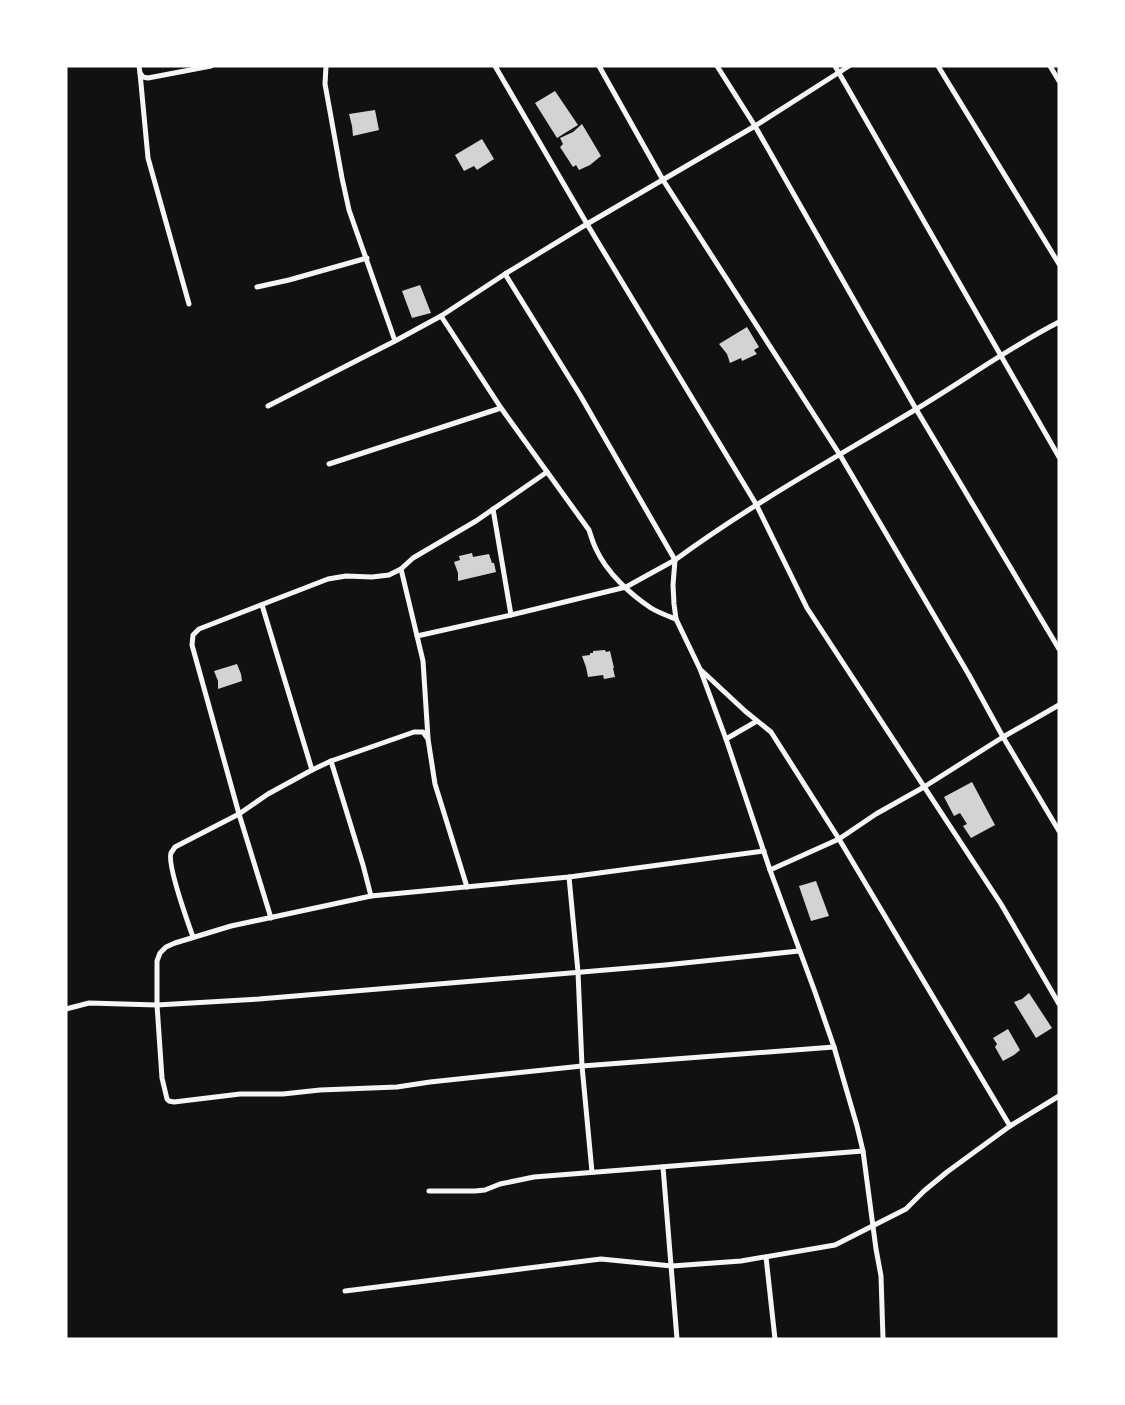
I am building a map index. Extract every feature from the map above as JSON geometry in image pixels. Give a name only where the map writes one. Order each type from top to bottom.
[{"type":"street","points":[[139,66],[148,158],[189,304]]},
{"type":"street","points":[[140,73],[143,77],[148,78],[211,66]]},
{"type":"street","points":[[326,66],[325,84],[349,210],[395,341]]},
{"type":"street","points":[[495,66],[587,224],[756,504],[807,608],[1000,904],[1059,1004]]},
{"type":"street","points":[[598,66],[663,180],[840,455],[1059,831]]},
{"type":"street","points":[[717,66],[755,126],[916,409],[1059,649]]},
{"type":"street","points":[[835,66],[1059,457]]},
{"type":"street","points":[[268,406],[441,316],[505,274],[755,126],[849,66]]},
{"type":"street","points":[[938,66],[1059,264]]},
{"type":"street","points":[[1050,66],[1059,81]]},
{"type":"street","points":[[257,287],[367,258]]},
{"type":"street","points":[[505,274],[580,395],[675,560],[673,585],[676,619],[700,669],[726,738],[770,870],[834,1047],[864,1151],[881,1276],[883,1339]]},
{"type":"street","points":[[441,316],[501,408],[589,530],[596,549],[617,579],[653,609],[676,619]]},
{"type":"street","points":[[417,636],[626,587],[675,560],[756,504],[1059,322]]},
{"type":"street","points":[[329,464],[501,408]]},
{"type":"street","points":[[271,918],[239,814],[192,644],[193,635],[199,629],[328,579],[346,576],[372,577],[389,574],[401,569],[414,558],[476,520],[548,472]]},
{"type":"street","points":[[493,509],[511,615]]},
{"type":"street","points":[[401,569],[423,661],[428,738],[436,784],[467,887]]},
{"type":"street","points":[[262,605],[312,770]]},
{"type":"street","points":[[700,669],[770,732],[839,839],[1010,1126]]},
{"type":"street","points":[[770,870],[839,839],[876,814],[1059,705]]},
{"type":"street","points":[[726,738],[757,721]]},
{"type":"street","points":[[193,937],[170,862],[171,853],[175,847],[239,814],[268,794],[331,761],[414,732],[422,732],[428,738]]},
{"type":"street","points":[[331,761],[371,896]]},
{"type":"street","points":[[764,851],[569,877],[371,896],[232,926],[175,943],[166,947],[160,953],[157,961],[157,1005],[162,1078],[166,1099],[169,1101],[240,1094],[283,1094],[320,1090],[397,1087],[582,1066],[834,1047]]},
{"type":"street","points":[[569,877],[578,972],[582,1066],[592,1172]]},
{"type":"street","points":[[66,1010],[89,1003],[157,1005],[259,999],[665,965],[799,950]]},
{"type":"street","points":[[345,1291],[601,1259],[672,1266],[741,1261],[835,1246],[906,1209],[947,1172],[1010,1126],[1059,1096]]},
{"type":"street","points":[[428,1191],[475,1192],[500,1184],[534,1177],[864,1151]]},
{"type":"street","points":[[663,1167],[677,1339]]},
{"type":"street","points":[[766,1257],[775,1339]]},
{"type":"building","points":[[555,91],[578,125],[557,138],[535,103]]},
{"type":"building","points":[[375,110],[379,130],[353,136],[349,114]]},
{"type":"building","points":[[582,124],[601,156],[590,165],[579,170],[576,165],[573,167],[560,147],[563,144],[560,138],[573,132]]},
{"type":"building","points":[[482,139],[494,159],[477,170],[474,166],[464,171],[455,155]]},
{"type":"building","points":[[420,285],[431,313],[412,318],[402,291]]},
{"type":"building","points":[[747,327],[759,347],[754,350],[757,354],[742,361],[741,358],[730,363],[727,354],[719,344]]},
{"type":"building","points":[[472,553],[473,557],[489,554],[496,572],[458,581],[458,573],[454,562],[460,560],[459,556]]},
{"type":"building","points":[[605,650],[606,652],[610,651],[615,677],[604,679],[603,675],[588,677],[582,656],[590,655],[593,651]]},
{"type":"building","points":[[237,664],[242,681],[218,689],[218,681],[214,671]]},
{"type":"building","points":[[972,782],[995,825],[971,838],[963,826],[967,824],[960,813],[954,816],[944,797]]},
{"type":"building","points":[[816,881],[829,916],[811,921],[799,886]]},
{"type":"building","points":[[1029,993],[1052,1028],[1036,1038],[1014,1002],[1022,999]]},
{"type":"building","points":[[1008,1029],[1020,1050],[1003,1061],[995,1047],[997,1044],[993,1038]]}]
